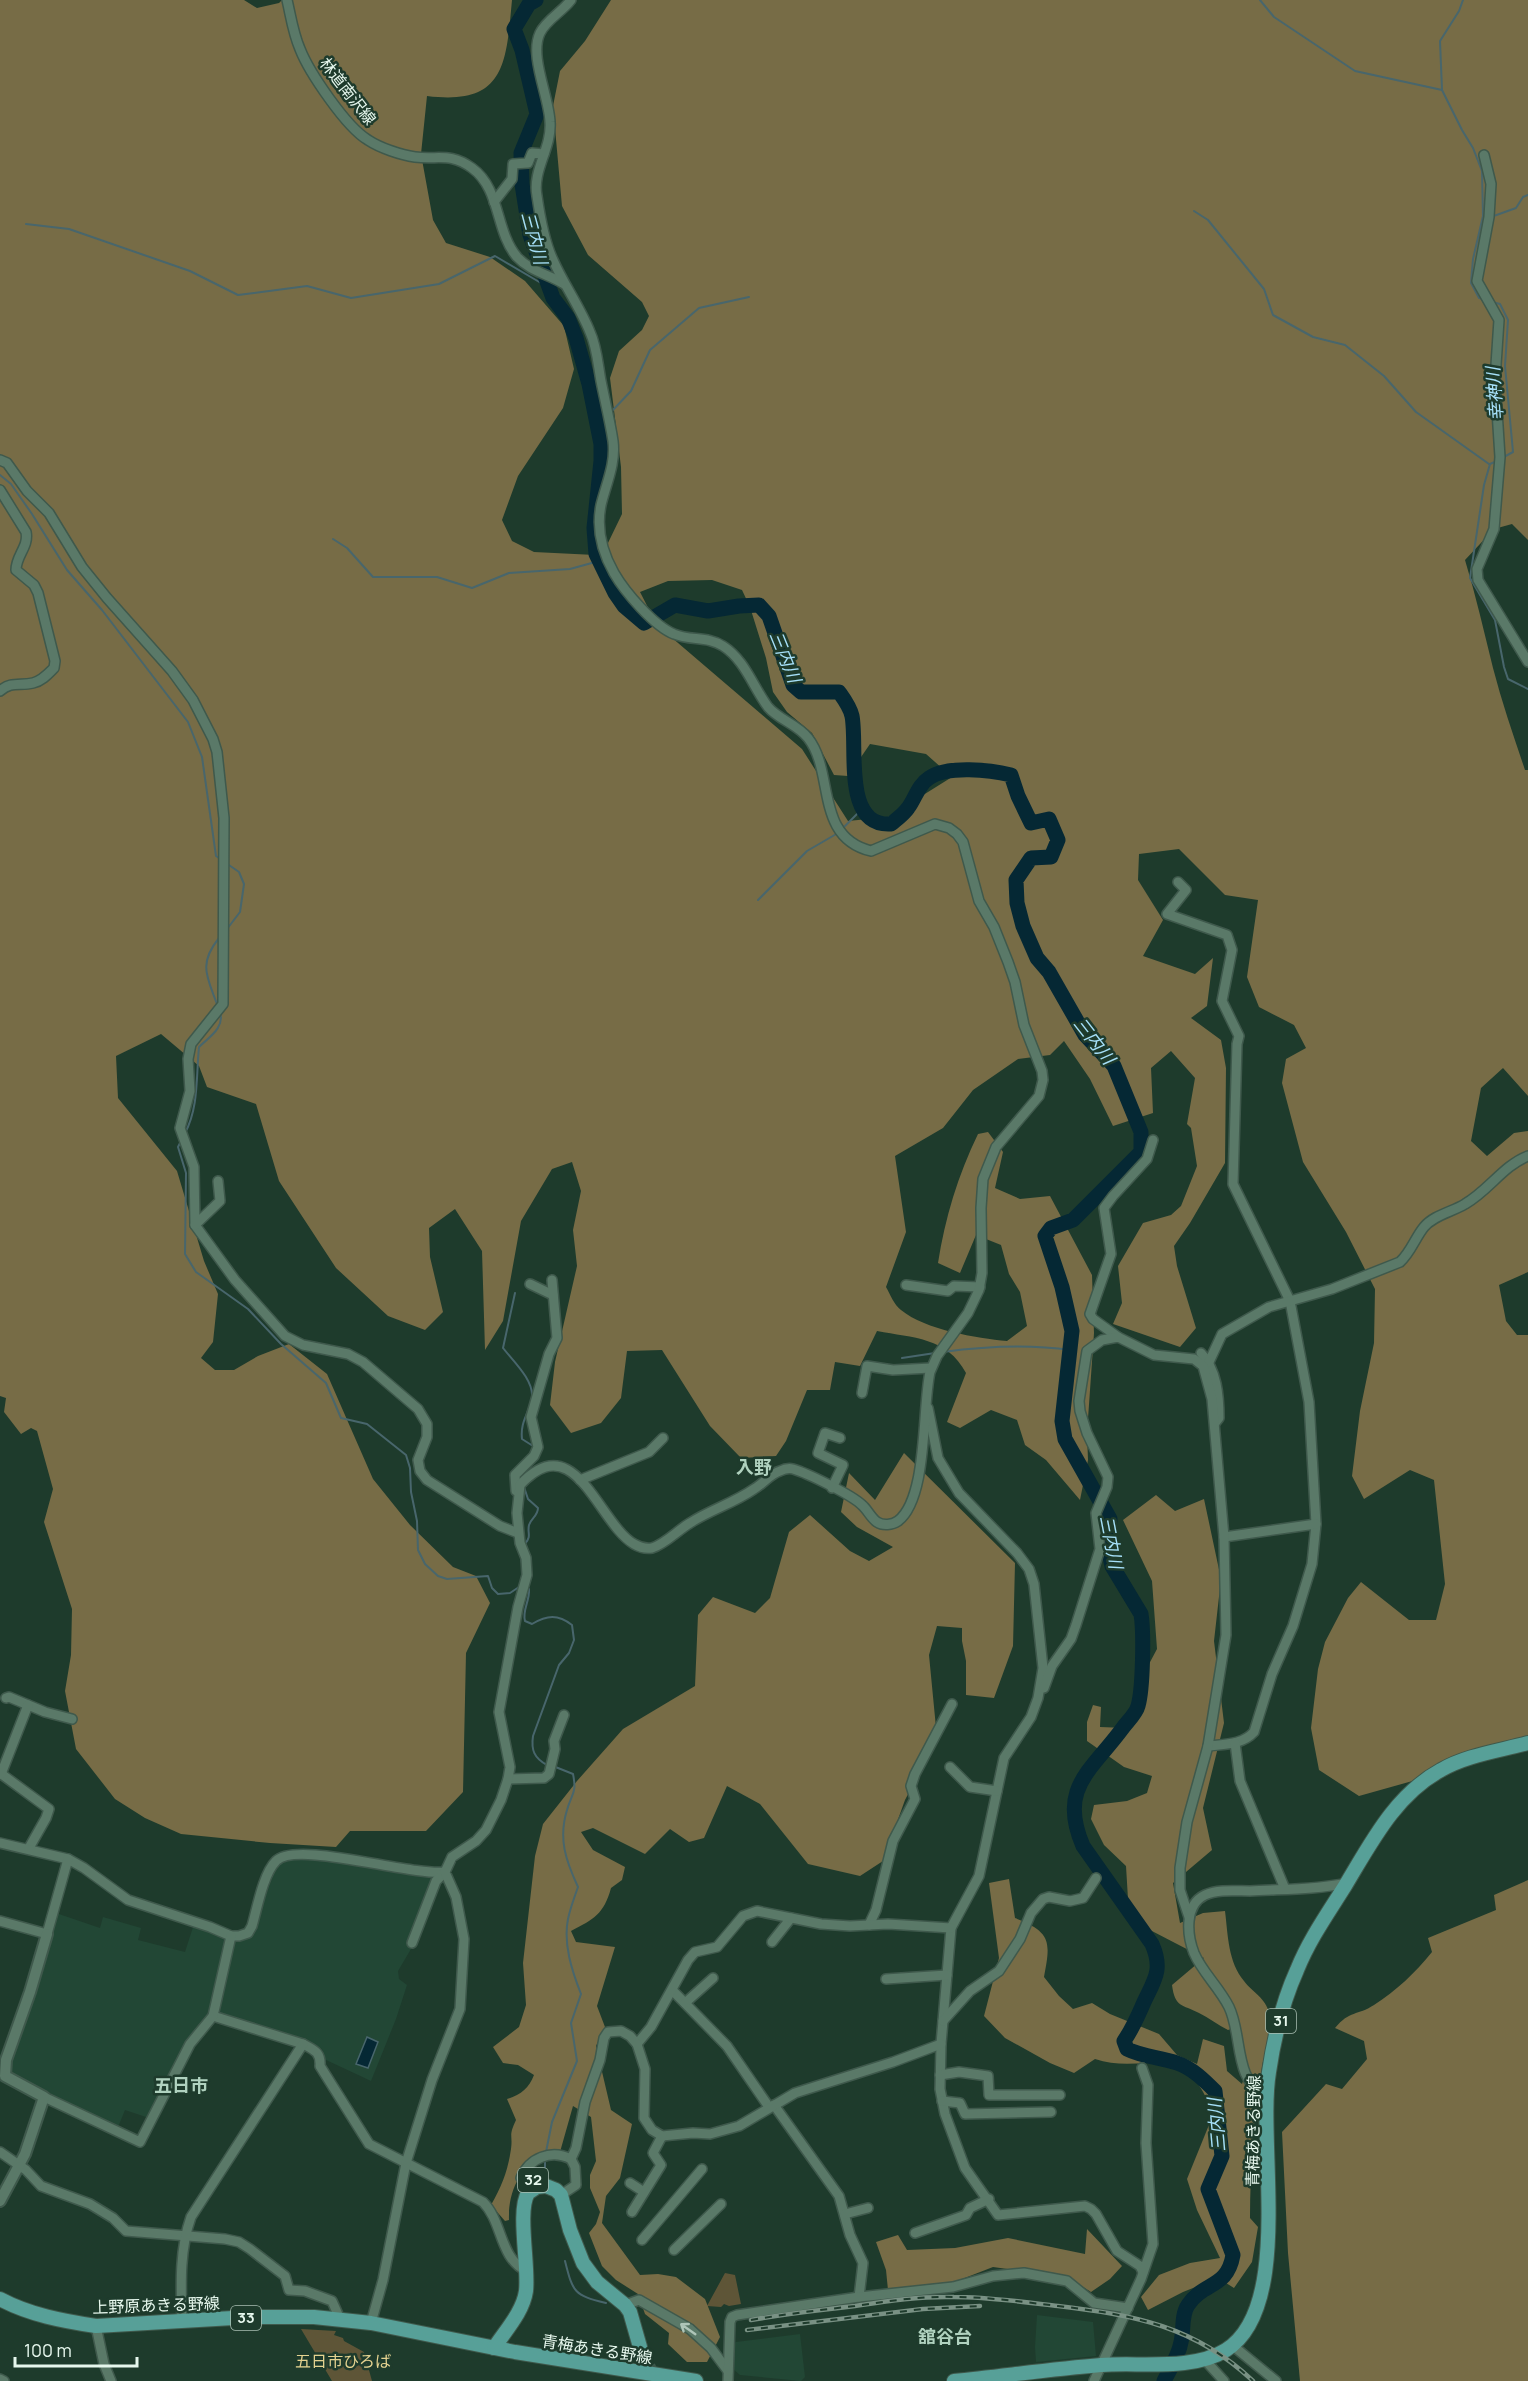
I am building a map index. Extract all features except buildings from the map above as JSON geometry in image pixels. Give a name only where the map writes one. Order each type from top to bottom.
[{"type":"main road","name":"青梅あきる野線","points":[[954,2381],[1101,2365],[1172,2363],[1204,2359],[1227,2349],[1245,2331],[1258,2304],[1263,2279],[1269,2204],[1266,2097],[1272,2055],[1291,1985],[1305,1953],[1386,1821],[1403,1799],[1440,1770],[1463,1760],[1528,1743]]},
{"type":"main road","name":"32","points":[[494,2348],[523,2303],[526,2292],[526,2271],[516,2211],[518,2194],[523,2186],[539,2178],[555,2180],[564,2193],[578,2251],[585,2268],[597,2282],[625,2305],[630,2313],[640,2347]]},
{"type":"main road","name":"上野原あきる野線","points":[[0,2299],[34,2313],[68,2322],[96,2326],[295,2316],[371,2323],[494,2348]]},
{"type":"main road","name":"青梅あきる野線","points":[[494,2348],[696,2381]]},
{"type":"street","name":"林道南沢線","points":[[287,0],[292,28],[304,59],[350,124],[368,140],[390,150],[415,157],[446,156],[473,168],[482,177],[490,191],[510,247],[528,267],[561,281]]},
{"type":"street","points":[[517,1500],[520,1485],[534,1472],[545,1467],[561,1467],[580,1480],[626,1537],[642,1548],[651,1548],[689,1523],[754,1490],[778,1471],[790,1468],[860,1503],[877,1522],[890,1525],[898,1521],[905,1513],[918,1481],[931,1368],[968,1313],[980,1287],[983,1179],[1001,1141],[1039,1096],[1043,1080],[1042,1071],[1024,1025],[1008,962],[994,927],[979,901],[963,842],[950,828],[935,825],[871,851],[850,843],[827,805],[819,765],[808,738],[796,725],[780,717],[769,707],[731,652],[710,640],[674,634],[658,624],[615,576],[600,540],[598,526],[601,506],[613,467],[613,441],[594,342],[580,310],[561,281],[548,246],[537,196],[536,176],[551,126],[549,107],[536,55],[537,44],[540,31],[571,0]]},
{"type":"street","points":[[494,202],[512,179],[513,164],[528,163],[532,153],[544,154]]},
{"type":"street","points":[[1484,155],[1491,184],[1489,217],[1477,281],[1499,320],[1495,380],[1500,457],[1494,530],[1478,569],[1478,580],[1528,662]]},
{"type":"street","points":[[0,460],[8,463],[27,490],[49,513],[82,567],[172,671],[193,700],[215,746],[224,818],[223,1004],[190,1044],[189,1091],[180,1128],[194,1167],[195,1225],[235,1280],[285,1336],[303,1345],[348,1354],[363,1362],[418,1409],[427,1424],[427,1437],[417,1460],[420,1471],[427,1480],[500,1526],[518,1533]]},
{"type":"street","points":[[0,490],[26,532],[28,540],[16,562],[16,570],[34,585],[38,593],[55,661],[54,669],[44,678],[34,683],[10,684],[0,691]]},
{"type":"street","points":[[1178,882],[1186,890],[1167,914],[1227,935],[1232,950],[1222,1001],[1239,1036],[1233,1184],[1290,1301],[1309,1402],[1316,1524],[1312,1564],[1293,1626],[1272,1674],[1254,1732],[1248,1738],[1235,1743],[1208,1746]]},
{"type":"street","points":[[1153,1140],[1147,1159],[1104,1208],[1111,1254],[1090,1314],[1093,1319],[1118,1337],[1154,1355],[1199,1361],[1205,1372],[1212,1399],[1224,1537],[1226,1635],[1208,1746],[1188,1822],[1179,1882],[1189,1917],[1193,1952],[1232,2014],[1245,2074],[1256,2091],[1266,2097]]},
{"type":"street","points":[[1209,1362],[1222,1334],[1269,1307],[1332,1289],[1400,1262],[1424,1226],[1465,1204],[1496,1181],[1516,1162],[1528,1156]]},
{"type":"street","points":[[195,1225],[220,1201],[218,1181]]},
{"type":"street","points":[[412,1943],[436,1881],[445,1872],[452,1857],[476,1841],[486,1830],[501,1800],[510,1767],[499,1712],[518,1607],[527,1575],[526,1558],[518,1533],[515,1475],[534,1456],[538,1447],[531,1417],[549,1354],[557,1338],[552,1280]]},
{"type":"street","points":[[530,1284],[553,1295]]},
{"type":"street","points":[[906,1285],[948,1291],[954,1286],[980,1287]]},
{"type":"street","points":[[1040,1692],[1046,1687],[1052,1666],[1071,1639],[1098,1561],[1100,1549],[1097,1509],[1107,1487],[1108,1478],[1087,1433],[1079,1401],[1087,1351],[1102,1340],[1118,1337]]},
{"type":"street","points":[[1201,1353],[1209,1362],[1219,1397],[1220,1418],[1214,1425]]},
{"type":"street","points":[[862,1393],[867,1366],[894,1370],[931,1368]]},
{"type":"street","points":[[926,1400],[938,1458],[958,1494],[1017,1553],[1029,1569],[1034,1584],[1043,1668],[1040,1692],[1031,1717],[1004,1758],[979,1876],[951,1928],[940,2044],[942,2101],[957,2151],[965,2168],[989,2199],[995,2212],[1002,2216],[1081,2206],[1091,2209],[1117,2251],[1140,2266],[1143,2272]]},
{"type":"street","points":[[832,1488],[843,1465],[818,1453],[825,1433],[840,1438]]},
{"type":"street","points":[[580,1480],[649,1452],[663,1438]]},
{"type":"street","points":[[1224,1537],[1316,1524]]},
{"type":"street","points":[[6,1698],[9,1697],[72,1719]]},
{"type":"street","points":[[869,1925],[876,1910],[893,1840],[915,1799],[911,1786],[915,1774],[951,1704]]},
{"type":"street","points":[[28,1705],[1,1774],[49,1809],[29,1848]]},
{"type":"street","points":[[507,1779],[544,1778],[549,1774],[555,1749],[554,1741],[564,1715]]},
{"type":"street","points":[[1235,1743],[1240,1781],[1285,1889]]},
{"type":"street","points":[[950,1767],[970,1786],[997,1791]]},
{"type":"street","points":[[0,1843],[68,1859],[128,1900],[238,1936],[248,1933],[252,1926],[269,1872],[283,1855],[305,1854],[347,1859],[413,1872],[445,1872]]},
{"type":"street","points":[[68,1859],[33,1981],[6,2060],[4,2076],[140,2142],[190,2044],[213,2016],[231,1935]]},
{"type":"street","points":[[371,2323],[406,2163],[432,2080],[460,2009],[464,1939],[456,1897],[445,1872]]},
{"type":"street","points":[[943,2021],[970,1991],[999,1971],[1020,1939],[1031,1914],[1043,1899],[1049,1897],[1070,1901],[1083,1898],[1096,1878]]},
{"type":"street","points":[[1189,1917],[1192,1907],[1206,1895],[1217,1892],[1347,1883]]},
{"type":"street","points":[[637,2044],[646,2035],[673,1991],[688,1960],[695,1952],[717,1947],[743,1916],[757,1911],[821,1924],[951,1928]]},
{"type":"street","points":[[772,1942],[790,1918]]},
{"type":"street","points":[[0,1921],[47,1934]]},
{"type":"street","points":[[886,1979],[947,1975]]},
{"type":"street","points":[[685,2003],[713,1978]]},
{"type":"street","points":[[673,1991],[727,2046],[839,2196],[850,2235],[863,2264],[859,2297]]},
{"type":"street","points":[[213,2016],[303,2044],[316,2051],[321,2058],[320,2066],[369,2144],[483,2202],[494,2216],[513,2262],[526,2271]]},
{"type":"street","points":[[564,2193],[576,2185],[571,2159],[576,2148],[583,2108],[602,2055],[606,2034],[613,2030],[630,2036],[637,2044],[645,2069],[644,2118],[652,2130],[662,2136],[710,2134],[728,2130],[739,2126],[795,2093],[893,2062],[940,2044]]},
{"type":"street","points":[[182,2322],[181,2287],[184,2236],[191,2217],[303,2044]]},
{"type":"street","points":[[1094,2381],[1128,2308],[1153,2244],[1146,2143],[1148,2085],[1142,2068]]},
{"type":"street","points":[[940,2075],[959,2072],[988,2076],[989,2095],[1060,2095]]},
{"type":"street","points":[[1005,2095],[1005,2113]]},
{"type":"street","points":[[0,2201],[20,2164],[44,2097]]},
{"type":"street","points":[[942,2101],[960,2103],[965,2114],[1051,2112]]},
{"type":"street","points":[[632,2212],[661,2165],[652,2153],[662,2136]]},
{"type":"street","points":[[0,2152],[20,2164],[41,2186],[90,2204],[113,2218],[126,2231],[239,2242],[285,2276],[289,2290],[305,2291],[332,2301],[340,2319]]},
{"type":"street","points":[[521,2178],[532,2161],[556,2156],[571,2159]]},
{"type":"street","points":[[642,2240],[702,2169]]},
{"type":"street","points":[[630,2183],[644,2192]]},
{"type":"street","points":[[915,2233],[966,2215],[970,2208],[989,2199]]},
{"type":"street","points":[[674,2250],[721,2204]]},
{"type":"street","points":[[845,2214],[868,2208]]},
{"type":"street","points":[[728,2376],[732,2317],[859,2297],[953,2288],[993,2276],[1024,2273],[1067,2281],[1094,2303],[1128,2308]]},
{"type":"street","points":[[625,2305],[639,2300],[690,2329],[711,2348],[728,2376]]},
{"type":"street","points":[[96,2326],[104,2364],[111,2381]]},
{"type":"street","points":[[1232,2344],[1276,2381]]},
{"type":"street","points":[[1204,2359],[1224,2381]]},
{"type":"street","points":[[0,2379],[4,2381]]},
{"type":"shaded area","points":[[0,0],[244,0],[257,8],[279,3],[282,0],[512,0],[507,43],[497,75],[487,87],[473,94],[453,97],[427,96],[421,154],[433,220],[446,243],[490,257],[525,281],[564,326],[574,369],[563,408],[518,476],[502,520],[512,541],[534,552],[595,555],[607,545],[622,514],[621,467],[610,378],[619,351],[642,330],[649,316],[642,302],[588,255],[562,206],[553,106],[560,71],[585,41],[611,0],[1528,0],[1528,540],[1512,524],[1494,529],[1465,560],[1500,694],[1525,770],[1528,770],[1528,1096],[1503,1068],[1481,1088],[1471,1141],[1487,1156],[1514,1133],[1528,1131],[1528,1272],[1499,1285],[1506,1321],[1517,1335],[1528,1335],[1528,1736],[1512,1740],[1416,1780],[1359,1796],[1319,1770],[1311,1728],[1318,1669],[1325,1642],[1348,1598],[1361,1582],[1409,1620],[1436,1620],[1445,1584],[1434,1480],[1410,1470],[1364,1499],[1352,1476],[1360,1411],[1374,1343],[1375,1289],[1346,1232],[1303,1162],[1282,1083],[1286,1059],[1306,1048],[1294,1025],[1259,1007],[1247,977],[1258,900],[1225,895],[1179,849],[1139,854],[1138,880],[1163,920],[1143,956],[1195,974],[1213,958],[1207,1006],[1191,1018],[1221,1040],[1226,1068],[1225,1163],[1174,1246],[1177,1266],[1196,1328],[1180,1347],[1113,1324],[1122,1303],[1118,1266],[1143,1223],[1171,1215],[1181,1206],[1197,1166],[1191,1128],[1187,1124],[1195,1078],[1171,1051],[1151,1068],[1153,1113],[1113,1126],[1090,1079],[1064,1041],[1050,1055],[1018,1059],[973,1090],[943,1128],[895,1156],[906,1232],[886,1287],[894,1302],[911,1317],[952,1332],[1007,1341],[1027,1326],[1020,1292],[1009,1274],[1001,1245],[976,1235],[960,1273],[938,1263],[953,1197],[978,1134],[988,1132],[1003,1152],[995,1188],[1020,1199],[1050,1196],[1092,1275],[1094,1333],[1087,1433],[1088,1460],[1080,1500],[1046,1460],[1025,1445],[1017,1420],[991,1410],[960,1428],[947,1422],[966,1373],[949,1352],[928,1341],[877,1331],[860,1366],[835,1362],[830,1390],[807,1390],[786,1441],[776,1456],[741,1458],[710,1426],[662,1350],[627,1351],[621,1398],[601,1423],[571,1433],[550,1405],[555,1362],[577,1266],[573,1230],[581,1191],[572,1162],[552,1169],[521,1221],[503,1321],[485,1350],[482,1251],[455,1209],[429,1228],[430,1257],[443,1312],[425,1330],[388,1316],[336,1268],[279,1181],[256,1104],[207,1087],[199,1066],[161,1034],[116,1056],[118,1098],[177,1171],[204,1261],[218,1294],[213,1342],[201,1358],[215,1370],[234,1370],[258,1356],[289,1344],[327,1374],[373,1479],[410,1525],[453,1567],[476,1576],[490,1603],[466,1653],[463,1792],[426,1831],[350,1831],[336,1847],[181,1834],[145,1818],[115,1799],[76,1749],[65,1691],[71,1655],[72,1609],[44,1522],[53,1489],[37,1431],[31,1428],[21,1434],[4,1412],[6,1398],[0,1396]],"holes":[[[712,580],[742,590],[750,607],[766,658],[773,692],[787,712],[812,733],[834,775],[848,776],[870,744],[926,754],[952,777],[888,817],[848,821],[802,749],[657,625],[640,592],[668,581]]]},
{"type":"shaded area","points":[[904,1453],[1015,1563],[1013,1646],[994,1698],[966,1695],[966,1661],[962,1628],[937,1626],[929,1655],[937,1738],[905,1800],[883,1861],[860,1876],[808,1864],[760,1804],[727,1786],[704,1838],[689,1842],[670,1829],[645,1854],[593,1828],[581,1832],[593,1850],[625,1867],[622,1880],[611,1888],[605,1904],[597,1915],[571,1931],[576,1942],[615,1947],[597,2006],[605,2027],[596,2046],[611,2110],[632,2124],[620,2178],[606,2196],[602,2223],[640,2275],[658,2274],[676,2277],[705,2299],[720,2337],[707,2362],[687,2362],[668,2344],[669,2333],[645,2314],[638,2294],[616,2280],[602,2266],[589,2233],[596,2224],[600,2212],[590,2188],[590,2175],[596,2161],[591,2117],[573,2106],[560,2152],[539,2153],[520,2175],[510,2201],[509,2220],[505,2221],[491,2205],[506,2171],[511,2149],[511,2133],[516,2120],[507,2099],[524,2090],[534,2075],[518,2065],[503,2063],[493,2047],[519,2027],[526,2005],[523,1963],[535,1856],[543,1824],[623,1729],[695,1686],[698,1615],[713,1597],[755,1613],[770,1598],[789,1532],[810,1515],[850,1551],[869,1561],[893,1547],[857,1527],[841,1512],[849,1473],[875,1500]]},
{"type":"shaded area","points":[[1156,1495],[1175,1511],[1204,1499],[1221,1579],[1214,1641],[1224,1723],[1203,1808],[1212,1850],[1173,1883],[1180,1923],[1203,1913],[1225,1911],[1230,1948],[1235,1965],[1244,1981],[1265,2003],[1270,2026],[1262,2067],[1253,2142],[1250,2218],[1258,2227],[1252,2262],[1234,2288],[1218,2278],[1183,2292],[1148,2310],[1141,2297],[1159,2275],[1190,2263],[1220,2258],[1197,2210],[1187,2179],[1213,2115],[1202,2089],[1190,2074],[1165,2061],[1121,2064],[1095,2059],[1074,2073],[1050,2063],[1005,2038],[984,2016],[999,1958],[989,1883],[1009,1879],[1015,1918],[1036,1928],[1046,1939],[1047,1955],[1044,1977],[1073,2009],[1092,2003],[1110,2014],[1159,2034],[1177,2055],[1197,2064],[1203,2039],[1224,2046],[1227,2071],[1242,2084],[1248,2066],[1236,2027],[1228,2030],[1177,2002],[1172,1985],[1204,1958],[1150,1930],[1128,1899],[1126,1866],[1104,1845],[1091,1819],[1094,1805],[1127,1801],[1147,1793],[1152,1776],[1124,1767],[1087,1741],[1087,1722],[1093,1705],[1101,1707],[1100,1727],[1126,1728],[1141,1679],[1157,1649],[1152,1581],[1123,1520]]},
{"type":"shaded area","points":[[294,1856],[429,1875],[434,1880],[410,1944],[411,1949],[398,1971],[399,1979],[407,1985],[371,2081],[324,2059],[322,2049],[217,2013],[233,1942],[242,1939],[255,1926],[275,1870],[282,1860]]},
{"type":"shaded area","points":[[1528,1880],[1528,2381],[1300,2381],[1288,2253],[1282,2132],[1326,2084],[1342,2089],[1367,2059],[1364,2041],[1335,2028],[1340,2022],[1374,2005],[1412,1974],[1432,1952],[1428,1938],[1496,1910],[1494,1895]]},
{"type":"shaded area","points":[[56,1913],[100,1928],[103,1917],[141,1928],[138,1940],[185,1952],[194,1924],[227,1936],[209,2016],[149,2118],[125,2110],[118,2127],[14,2078],[10,2073],[9,2069],[33,1999]]},
{"type":"shaded area","points":[[1087,2229],[1122,2266],[1110,2279],[1091,2292],[1069,2278],[993,2267],[957,2281],[888,2290],[886,2270],[876,2242],[898,2235],[907,2250],[955,2248],[1008,2238],[1085,2254]]},
{"type":"shaded area","points":[[1037,2315],[1093,2322],[1096,2356],[1036,2362]]},
{"type":"shaded area","points":[[800,2334],[805,2377],[801,2381],[740,2375],[733,2369],[733,2344],[736,2342]]},
{"type":"green space","points":[[725,2273],[735,2275],[741,2304],[729,2306],[724,2304],[721,2307],[707,2306]]},
{"type":"green space","name":"五日市ひろば","points":[[301,2329],[336,2331],[334,2335],[343,2338],[344,2341],[364,2352],[372,2381],[332,2381]]},
{"type":"water","points":[[367,2037],[378,2042],[368,2068],[356,2064]]},
{"type":"waterway","name":"三内川","points":[[536,0],[529,4],[514,29],[522,50],[537,114],[521,153],[522,184],[530,235],[553,298],[568,318],[576,338],[589,384],[601,444],[594,528],[596,554],[615,593],[624,606],[644,623],[675,605],[708,611],[759,605],[769,616],[793,685],[801,692],[839,692],[848,706],[852,716],[855,783],[865,813],[876,821],[891,824],[906,810],[922,784],[937,774],[969,770],[1011,775],[1031,823],[1049,819],[1058,840],[1051,857],[1031,858],[1016,880],[1017,903],[1023,926],[1037,958],[1049,972],[1085,1035],[1114,1066],[1141,1132],[1141,1152],[1073,1220],[1051,1228],[1045,1236],[1062,1287],[1072,1331],[1062,1421],[1065,1439],[1110,1519],[1108,1548],[1112,1566],[1141,1614],[1142,1622],[1142,1674],[1138,1706],[1089,1769],[1082,1782],[1076,1795],[1074,1809],[1076,1826],[1083,1846],[1152,1944],[1157,1960],[1156,1974],[1151,1987],[1124,2041],[1127,2049],[1182,2065],[1198,2075],[1215,2091],[1222,2156],[1208,2189],[1233,2255],[1226,2274],[1194,2297],[1188,2305],[1184,2313],[1180,2347],[1164,2381]]},
{"type":"waterway","points":[[1260,0],[1274,17],[1355,71],[1442,90]]},
{"type":"waterway","name":"幸神川","points":[[1463,0],[1459,11],[1440,41],[1442,90],[1473,148],[1482,171],[1483,216],[1473,259],[1471,283],[1479,298],[1483,299]]},
{"type":"waterway","points":[[1491,217],[1516,208],[1523,197],[1528,195]]},
{"type":"waterway","points":[[1194,211],[1208,220],[1264,289],[1273,315],[1313,337],[1345,345],[1384,376],[1416,412],[1489,464]]},
{"type":"waterway","points":[[26,224],[69,229],[190,271],[238,295],[307,286],[351,298],[439,284],[495,256],[541,283],[548,284]]},
{"type":"waterway","points":[[612,411],[631,391],[650,350],[699,308],[749,297]]},
{"type":"waterway","name":"幸神川","points":[[1492,302],[1500,304],[1508,320],[1505,366],[1513,452],[1502,458]]},
{"type":"waterway","points":[[597,426],[606,417]]},
{"type":"waterway","name":"幸神川","points":[[1497,461],[1490,464],[1484,485],[1470,578],[1495,620],[1508,679],[1528,689]]},
{"type":"waterway","points":[[0,475],[11,484],[67,570],[102,610],[188,722],[202,757],[216,856],[222,860]]},
{"type":"waterway","points":[[333,539],[347,548],[373,577],[437,577],[472,588],[509,573],[570,569],[599,561]]},
{"type":"waterway","points":[[842,829],[862,809]]},
{"type":"waterway","points":[[758,900],[807,851],[838,833]]},
{"type":"waterway","points":[[226,863],[239,872],[244,884],[240,912],[227,929]]},
{"type":"waterway","points":[[218,1007],[208,980],[206,964],[219,938]]},
{"type":"waterway","points":[[185,1133],[195,1102],[199,1047],[218,1027],[220,1012]]},
{"type":"waterway","points":[[181,1141],[178,1147],[186,1173],[185,1254],[196,1272],[248,1309],[281,1344],[326,1383],[341,1418],[367,1424],[406,1455],[410,1468],[411,1492],[417,1521],[418,1550],[425,1564],[438,1576],[447,1579],[488,1576],[492,1588],[498,1594],[510,1593],[519,1587]]},
{"type":"waterway","points":[[515,1293],[503,1348],[530,1384],[532,1398],[523,1422],[522,1439],[533,1446],[533,1449]]},
{"type":"waterway","points":[[943,1352],[1007,1346],[1071,1350]]},
{"type":"waterway","points":[[902,1358],[935,1353]]},
{"type":"waterway","points":[[524,1487],[528,1499],[538,1508],[529,1525],[529,1536],[525,1544]]},
{"type":"waterway","points":[[520,1551],[522,1563]]},
{"type":"waterway","points":[[525,1588],[529,1589],[524,1613],[525,1621],[532,1624],[548,1617],[557,1617],[572,1625],[574,1640],[569,1653],[559,1665],[533,1736],[534,1753],[547,1765]]},
{"type":"waterway","points":[[546,2152],[552,2122],[577,2061],[571,2023],[581,1994],[572,1967],[567,1938],[569,1915],[578,1887],[567,1859],[563,1840],[564,1821],[573,1793],[574,1781],[573,1774],[553,1766]]},
{"type":"waterway","points":[[545,2160],[545,2173]]},
{"type":"waterway","points":[[565,2261],[570,2280],[576,2291],[587,2298],[606,2303]]},
{"type":"tunnel","points":[[640,2347],[655,2381]]},
{"type":"railway","points":[[751,2320],[929,2297],[980,2298],[1058,2306],[1138,2319],[1186,2335],[1231,2362],[1253,2381]]},
{"type":"railway","points":[[747,2330],[923,2309],[980,2306]]},
{"type":"district","name":"入野","points":[[754,1468]]},
{"type":"district","name":"五日市","points":[[181,2086]]},
{"type":"district","name":"舘谷台","points":[[945,2337]]}]
